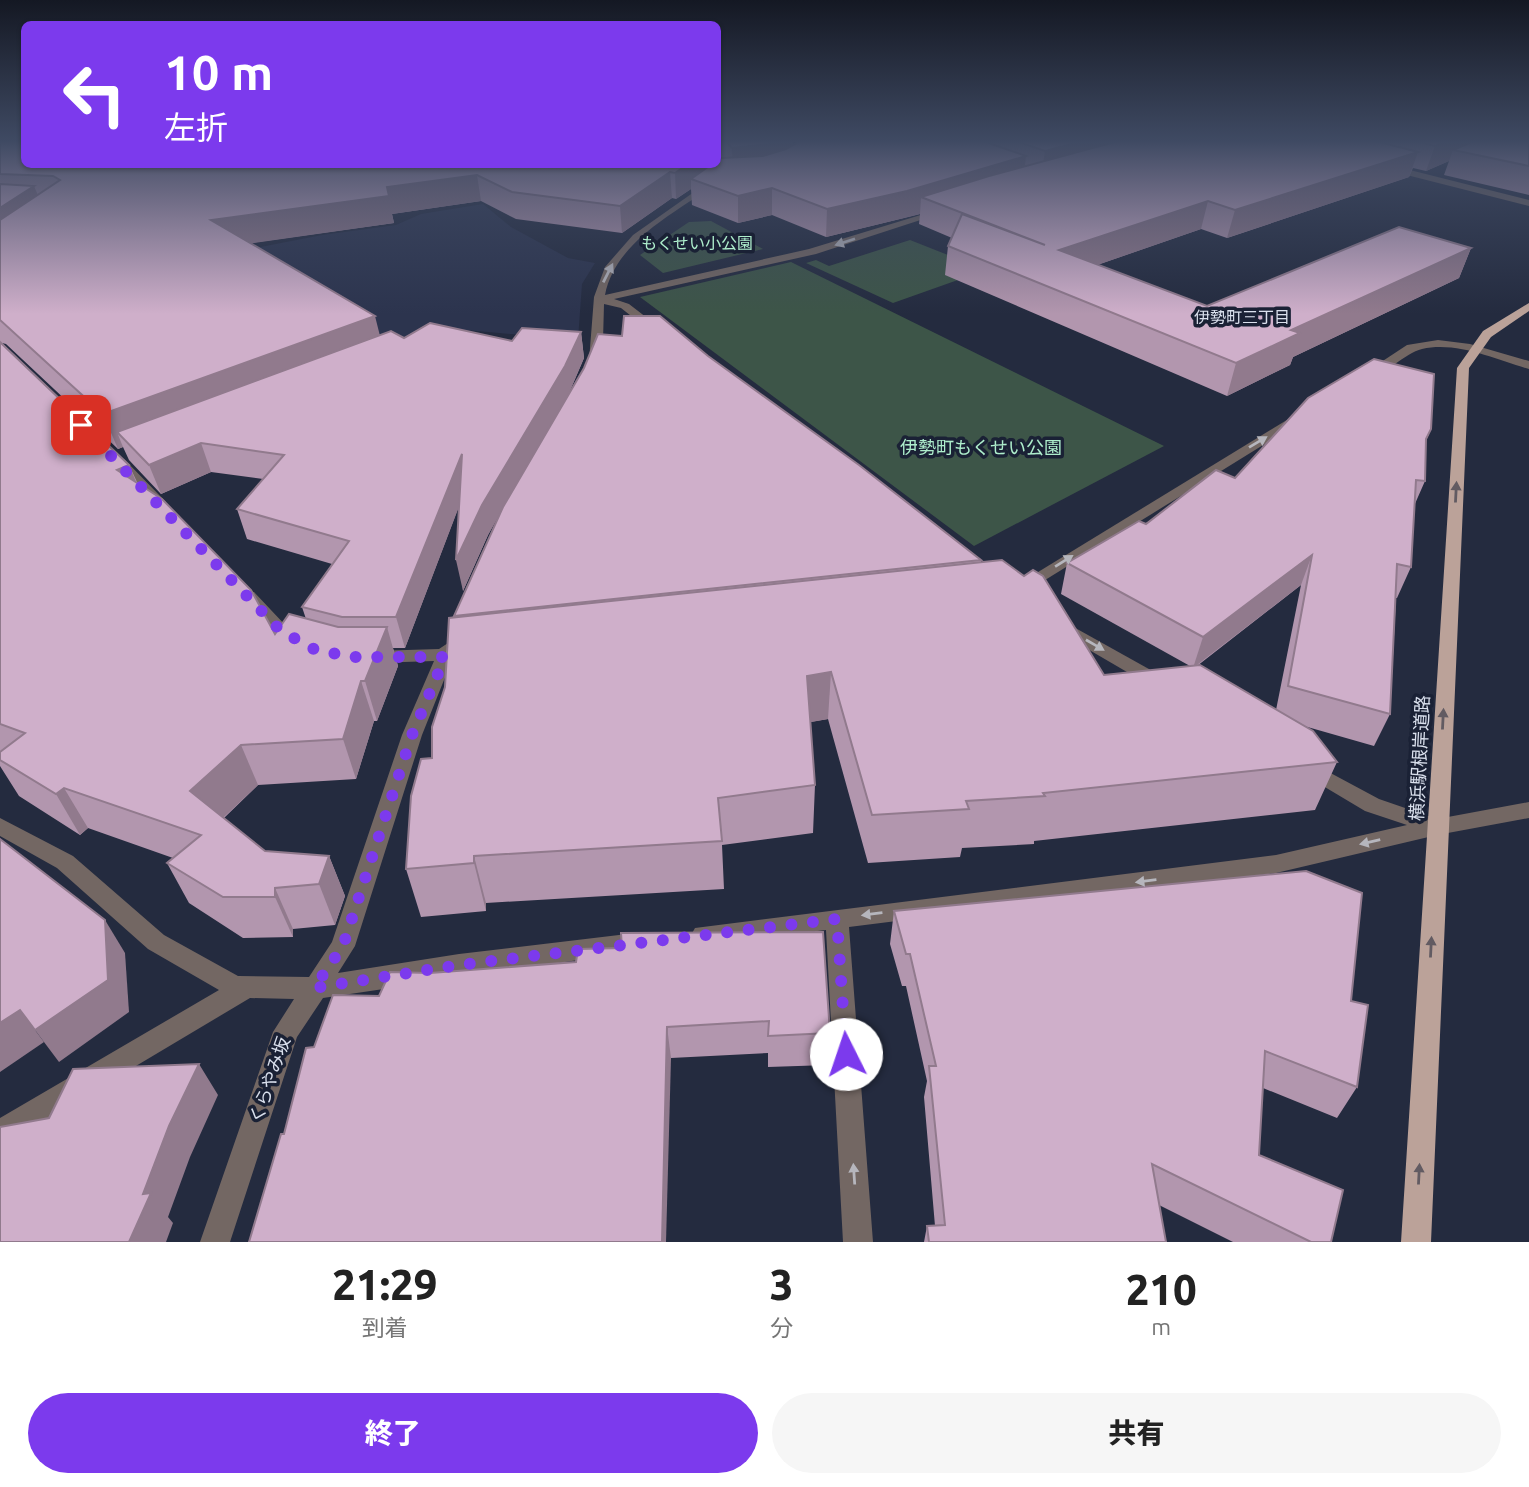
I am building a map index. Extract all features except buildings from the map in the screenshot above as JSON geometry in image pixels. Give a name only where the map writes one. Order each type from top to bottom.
[{"type":"main road","name":"横浜駅根岸道路","points":[[1416,1242],[1463,368],[1487,334],[1529,306]]},
{"type":"street","points":[[587,372],[606,275],[617,257],[690,198]]},
{"type":"street","points":[[1509,198],[1529,203]]},
{"type":"street","points":[[600,299],[812,252],[945,210]]},
{"type":"street","points":[[600,299],[625,306],[667,338]]},
{"type":"street","points":[[1357,382],[1413,347],[1445,344],[1529,365]]},
{"type":"street","points":[[1014,598],[1315,407]]},
{"type":"street","points":[[116,453],[171,515]]},
{"type":"street","points":[[235,583],[281,631],[314,649]]},
{"type":"street","points":[[1043,615],[1172,690]]},
{"type":"street","name":"くらやみ坂","points":[[215,1242],[285,1032],[343,946],[412,735],[455,633]]},
{"type":"street","points":[[351,657],[445,657],[486,652]]},
{"type":"street","points":[[1290,757],[1372,805],[1437,827]]},
{"type":"street","points":[[0,826],[65,862],[156,943],[235,987],[314,988],[459,965],[1276,864],[1437,827],[1529,810]]},
{"type":"street","points":[[837,919],[858,1242]]},
{"type":"street","points":[[0,1133],[247,987]]},
{"type":"shaded area","points":[[483,204],[511,227],[568,258],[595,263],[582,284],[578,340],[432,327],[131,443],[219,255],[322,235],[396,225],[421,214]]},
{"type":"green space","name":"もくせい小公園","points":[[711,221],[763,249],[663,273],[640,255],[689,222]]},
{"type":"green space","points":[[910,240],[986,270],[893,303],[806,263],[816,260],[829,266]]},
{"type":"green space","name":"伊勢町もくせい公園","points":[[791,262],[1164,446],[974,546],[640,297]]},
{"type":"district","name":"伊勢町三丁目","points":[[1242,317]]},
{"type":"route","points":[[81,425],[281,631],[314,649],[351,657],[445,657],[412,735],[343,946],[314,988],[459,965],[837,919],[846,1054]]}]
